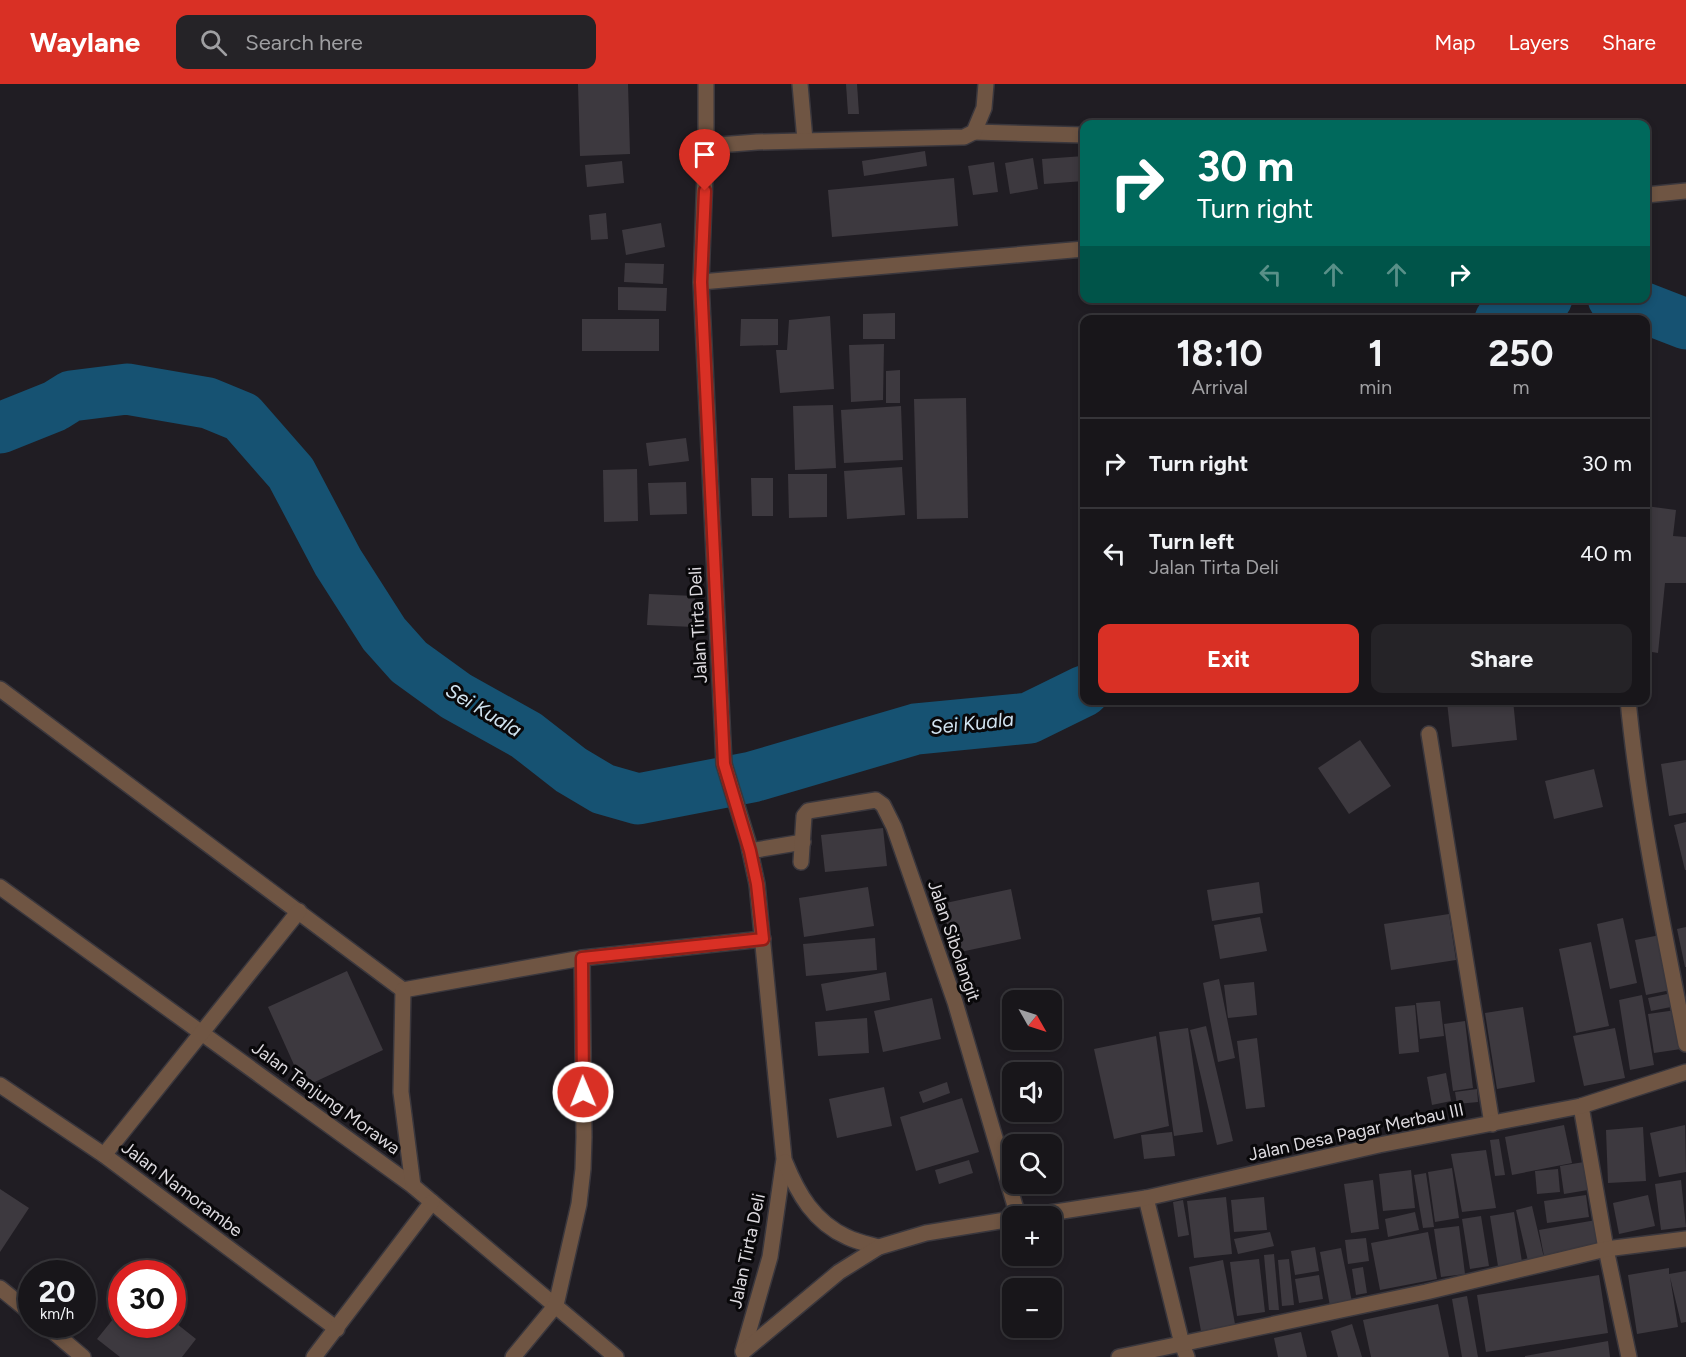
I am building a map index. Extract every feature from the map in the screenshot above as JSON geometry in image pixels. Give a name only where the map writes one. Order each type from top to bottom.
[{"type":"street","name":"Jalan Tirta Deli","points":[[706,84],[701,282],[724,764],[749,847],[757,884],[784,1159],[770,1257],[758,1304],[741,1354]]},
{"type":"street","points":[[800,84],[805,140]]},
{"type":"street","points":[[974,132],[984,108],[986,84]]},
{"type":"street","points":[[706,146],[805,140],[948,138],[964,137],[974,132],[1080,135]]},
{"type":"street","points":[[1650,195],[1686,191]]},
{"type":"street","points":[[701,282],[1080,249]]},
{"type":"street","points":[[0,689],[403,990],[582,958],[763,939]]},
{"type":"street","points":[[1628,705],[1633,759],[1686,1044]]},
{"type":"street","points":[[1429,734],[1492,1124]]},
{"type":"street","name":"Jalan Sibolangit","points":[[801,862],[804,816],[808,811],[876,800],[883,805],[894,827],[955,1002],[1015,1206]]},
{"type":"street","points":[[749,847],[803,842]]},
{"type":"street","name":"Jalan Tanjung Morawa","points":[[0,887],[413,1186],[616,1357]]},
{"type":"street","points":[[104,1155],[299,911]]},
{"type":"street","points":[[513,1357],[556,1305],[579,1204],[583,1169],[582,958]]},
{"type":"street","points":[[403,990],[401,1092],[413,1186]]},
{"type":"street","name":"Jalan Desa Pagar Merbau III","points":[[1062,1211],[1146,1198],[1379,1145],[1581,1106],[1686,1072]]},
{"type":"street","name":"Jalan Namorambe","points":[[0,1084],[104,1155],[337,1329]]},
{"type":"street","points":[[1581,1106],[1606,1249],[1629,1357]]},
{"type":"street","name":"Jalan Tirta Deli","points":[[784,1159],[797,1191],[818,1218],[846,1237],[879,1247]]},
{"type":"street","points":[[1146,1198],[1185,1350]]},
{"type":"street","points":[[314,1357],[432,1202]]},
{"type":"street","points":[[741,1354],[839,1272],[879,1247],[926,1233],[1002,1221]]},
{"type":"street","points":[[1119,1357],[1185,1350],[1606,1249],[1686,1239]]},
{"type":"street","points":[[0,1288],[18,1303]]},
{"type":"street","points":[[61,1338],[83,1357]]},
{"type":"building","points":[[578,84],[628,84],[630,154],[580,156]]},
{"type":"building","points":[[846,84],[857,84],[859,114],[848,114]]},
{"type":"building","points":[[925,151],[927,166],[864,176],[862,161]]},
{"type":"building","points":[[1080,156],[1080,181],[1044,184],[1042,159]]},
{"type":"building","points":[[1033,158],[1038,189],[1010,194],[1005,163]]},
{"type":"building","points":[[622,161],[624,183],[587,187],[585,165]]},
{"type":"building","points":[[994,162],[998,192],[973,195],[968,166]]},
{"type":"building","points":[[954,178],[958,226],[832,237],[828,190]]},
{"type":"building","points":[[606,213],[608,239],[591,240],[589,215]]},
{"type":"building","points":[[661,223],[665,247],[626,255],[622,230]]},
{"type":"building","points":[[625,263],[664,264],[663,284],[624,282]]},
{"type":"building","points":[[618,287],[667,288],[666,311],[618,310]]},
{"type":"building","points":[[895,313],[895,339],[863,339],[863,314]]},
{"type":"building","points":[[830,316],[834,389],[780,393],[776,350],[787,350],[789,320]]},
{"type":"building","points":[[582,319],[659,319],[659,351],[582,351]]},
{"type":"building","points":[[741,319],[778,319],[778,345],[740,346]]},
{"type":"building","points":[[884,344],[883,400],[851,402],[849,345]]},
{"type":"building","points":[[900,370],[900,403],[886,403],[886,371]]},
{"type":"building","points":[[966,398],[968,518],[917,519],[914,399]]},
{"type":"building","points":[[833,405],[836,468],[795,470],[793,406]]},
{"type":"building","points":[[901,406],[903,460],[844,463],[841,410]]},
{"type":"building","points":[[686,438],[689,461],[649,466],[646,443]]},
{"type":"building","points":[[902,467],[905,515],[847,519],[844,471]]},
{"type":"building","points":[[637,469],[638,521],[604,522],[603,470]]},
{"type":"building","points":[[788,474],[827,474],[827,517],[789,518]]},
{"type":"building","points":[[751,478],[773,478],[773,516],[752,516]]},
{"type":"building","points":[[686,482],[687,514],[650,515],[648,483]]},
{"type":"building","points":[[1650,507],[1676,510],[1673,536],[1686,537],[1686,583],[1665,583],[1658,653],[1650,652]]},
{"type":"building","points":[[649,594],[695,596],[694,627],[647,625]]},
{"type":"building","points":[[1447,705],[1514,705],[1517,740],[1452,747]]},
{"type":"building","points":[[1360,740],[1391,786],[1349,814],[1318,768]]},
{"type":"building","points":[[1686,760],[1686,813],[1669,816],[1661,764]]},
{"type":"building","points":[[1594,769],[1603,807],[1554,819],[1545,781]]},
{"type":"building","points":[[1686,822],[1686,870],[1685,870],[1674,825]]},
{"type":"building","points":[[883,828],[887,866],[825,872],[821,835]]},
{"type":"building","points":[[1259,882],[1263,913],[1212,921],[1207,890]]},
{"type":"building","points":[[868,887],[874,926],[804,937],[799,898]]},
{"type":"building","points":[[1011,889],[1021,939],[951,954],[941,904]]},
{"type":"building","points":[[1449,914],[1456,960],[1391,970],[1384,924]]},
{"type":"building","points":[[1260,917],[1267,951],[1220,959],[1214,925]]},
{"type":"building","points":[[1623,918],[1637,983],[1610,989],[1597,924]]},
{"type":"building","points":[[1686,927],[1686,967],[1685,967],[1677,929]]},
{"type":"building","points":[[1660,935],[1671,990],[1646,995],[1635,940]]},
{"type":"building","points":[[875,938],[877,970],[806,976],[803,944]]},
{"type":"building","points":[[1591,942],[1609,1026],[1576,1033],[1559,949]]},
{"type":"building","points":[[347,971],[383,1050],[304,1087],[268,1007]]},
{"type":"building","points":[[886,972],[890,1000],[826,1011],[821,984]]},
{"type":"building","points":[[1219,979],[1235,1058],[1218,1062],[1203,983]]},
{"type":"building","points":[[1254,982],[1257,1015],[1228,1018],[1224,985]]},
{"type":"building","points":[[1672,993],[1676,1006],[1651,1011],[1648,998]]},
{"type":"building","points":[[1642,995],[1654,1065],[1630,1070],[1619,1000]]},
{"type":"building","points":[[932,998],[941,1039],[883,1052],[874,1011]]},
{"type":"building","points":[[1440,1001],[1444,1036],[1420,1039],[1416,1003]]},
{"type":"building","points":[[1415,1005],[1419,1052],[1399,1054],[1395,1007]]},
{"type":"building","points":[[1523,1007],[1535,1082],[1497,1089],[1485,1013]]},
{"type":"building","points":[[1676,1010],[1681,1049],[1654,1053],[1648,1014]]},
{"type":"building","points":[[867,1018],[869,1053],[818,1056],[815,1022]]},
{"type":"building","points":[[1465,1021],[1473,1088],[1453,1091],[1444,1024]]},
{"type":"building","points":[[1206,1026],[1233,1141],[1217,1145],[1190,1030]]},
{"type":"building","points":[[1188,1028],[1203,1132],[1174,1136],[1159,1032]]},
{"type":"building","points":[[1615,1028],[1625,1078],[1584,1086],[1573,1036]]},
{"type":"building","points":[[1156,1036],[1169,1126],[1114,1139],[1094,1049]]},
{"type":"building","points":[[1257,1038],[1265,1107],[1246,1109],[1237,1041]]},
{"type":"building","points":[[1446,1073],[1451,1101],[1432,1105],[1427,1077]]},
{"type":"building","points":[[947,1082],[950,1093],[923,1103],[919,1092]]},
{"type":"building","points":[[884,1087],[892,1126],[837,1138],[829,1099]]},
{"type":"building","points":[[1477,1089],[1478,1102],[1457,1104],[1455,1092]]},
{"type":"building","points":[[962,1098],[979,1152],[916,1171],[900,1117]]},
{"type":"building","points":[[1564,1125],[1572,1163],[1512,1175],[1505,1137]]},
{"type":"building","points":[[1685,1125],[1686,1172],[1659,1177],[1650,1133]]},
{"type":"building","points":[[1643,1127],[1646,1181],[1608,1183],[1606,1130]]},
{"type":"building","points":[[1172,1132],[1175,1156],[1144,1159],[1141,1135]]},
{"type":"building","points":[[1499,1139],[1505,1175],[1495,1176],[1490,1140]]},
{"type":"building","points":[[1486,1150],[1496,1208],[1462,1212],[1451,1154]]},
{"type":"building","points":[[969,1160],[973,1173],[939,1184],[935,1170]]},
{"type":"building","points":[[1584,1162],[1588,1190],[1564,1194],[1560,1166]]},
{"type":"building","points":[[1452,1168],[1459,1218],[1435,1222],[1428,1172]]},
{"type":"building","points":[[1558,1169],[1560,1192],[1537,1194],[1535,1171]]},
{"type":"building","points":[[1411,1170],[1415,1208],[1383,1211],[1379,1174]]},
{"type":"building","points":[[1426,1173],[1434,1227],[1423,1228],[1414,1175]]},
{"type":"building","points":[[1373,1180],[1379,1229],[1351,1233],[1344,1184]]},
{"type":"building","points":[[1681,1180],[1686,1227],[1661,1230],[1655,1184]]},
{"type":"building","points":[[0,1189],[29,1208],[0,1252]]},
{"type":"building","points":[[1586,1195],[1589,1217],[1547,1223],[1544,1201]]},
{"type":"building","points":[[1648,1195],[1655,1226],[1619,1234],[1613,1203]]},
{"type":"building","points":[[1226,1197],[1232,1254],[1194,1258],[1187,1201]]},
{"type":"building","points":[[1264,1197],[1267,1230],[1234,1232],[1231,1200]]},
{"type":"building","points":[[1183,1200],[1189,1235],[1178,1237],[1173,1202]]},
{"type":"building","points":[[1532,1206],[1544,1258],[1528,1261],[1516,1210]]},
{"type":"building","points":[[1415,1212],[1419,1230],[1388,1237],[1385,1219]]},
{"type":"building","points":[[1514,1212],[1522,1262],[1498,1266],[1490,1216]]},
{"type":"building","points":[[1481,1216],[1489,1266],[1470,1269],[1462,1219]]},
{"type":"building","points":[[1596,1220],[1600,1246],[1544,1256],[1539,1230]]},
{"type":"building","points":[[1459,1226],[1465,1274],[1441,1277],[1434,1229]]},
{"type":"building","points":[[1270,1232],[1274,1246],[1238,1254],[1234,1239]]},
{"type":"building","points":[[1428,1232],[1437,1279],[1380,1290],[1371,1243]]},
{"type":"building","points":[[1366,1238],[1369,1261],[1348,1264],[1345,1240]]},
{"type":"building","points":[[1315,1247],[1319,1271],[1295,1275],[1291,1251]]},
{"type":"building","points":[[1341,1248],[1352,1302],[1330,1306],[1320,1252]]},
{"type":"building","points":[[1274,1254],[1279,1310],[1269,1310],[1264,1255]]},
{"type":"building","points":[[1259,1259],[1265,1312],[1237,1316],[1230,1262]]},
{"type":"building","points":[[1289,1259],[1294,1305],[1282,1306],[1278,1260]]},
{"type":"building","points":[[1223,1260],[1235,1324],[1201,1331],[1189,1267]]},
{"type":"building","points":[[1363,1267],[1367,1293],[1356,1295],[1352,1269]]},
{"type":"building","points":[[1669,1268],[1669,1274],[1686,1271],[1686,1322],[1681,1323],[1670,1277],[1678,1327],[1637,1334],[1628,1275]]},
{"type":"building","points":[[1319,1275],[1323,1299],[1299,1303],[1295,1279]]},
{"type":"building","points":[[1599,1275],[1608,1333],[1486,1352],[1477,1295]]},
{"type":"building","points":[[1467,1296],[1478,1357],[1462,1357],[1452,1299]]},
{"type":"building","points":[[1438,1304],[1449,1357],[1371,1357],[1363,1320]]},
{"type":"building","points":[[1352,1324],[1362,1357],[1338,1357],[1331,1331]]},
{"type":"building","points":[[108,1325],[108,1338],[186,1338],[186,1331],[196,1339],[182,1357],[120,1357],[97,1339]]},
{"type":"building","points":[[1301,1332],[1307,1357],[1278,1357],[1274,1338]]},
{"type":"building","points":[[1608,1341],[1610,1357],[1525,1357],[1525,1356]]},
{"type":"waterway","name":"Sei Kuala","points":[[1509,315],[1531,303]]},
{"type":"waterway","name":"Sei Kuala","points":[[1632,303],[1686,324]]},
{"type":"waterway","name":"Sei Kuala","points":[[0,428],[55,406],[71,396],[127,389],[208,403],[242,417],[291,473],[338,562],[384,634],[409,662],[456,696],[526,735],[571,770],[603,789],[638,799],[752,777],[916,729],[1029,718],[1080,693]]},
{"type":"route","points":[[583,1092],[582,958],[763,939],[757,884],[748,842],[724,764],[701,282],[705,191]]}]
